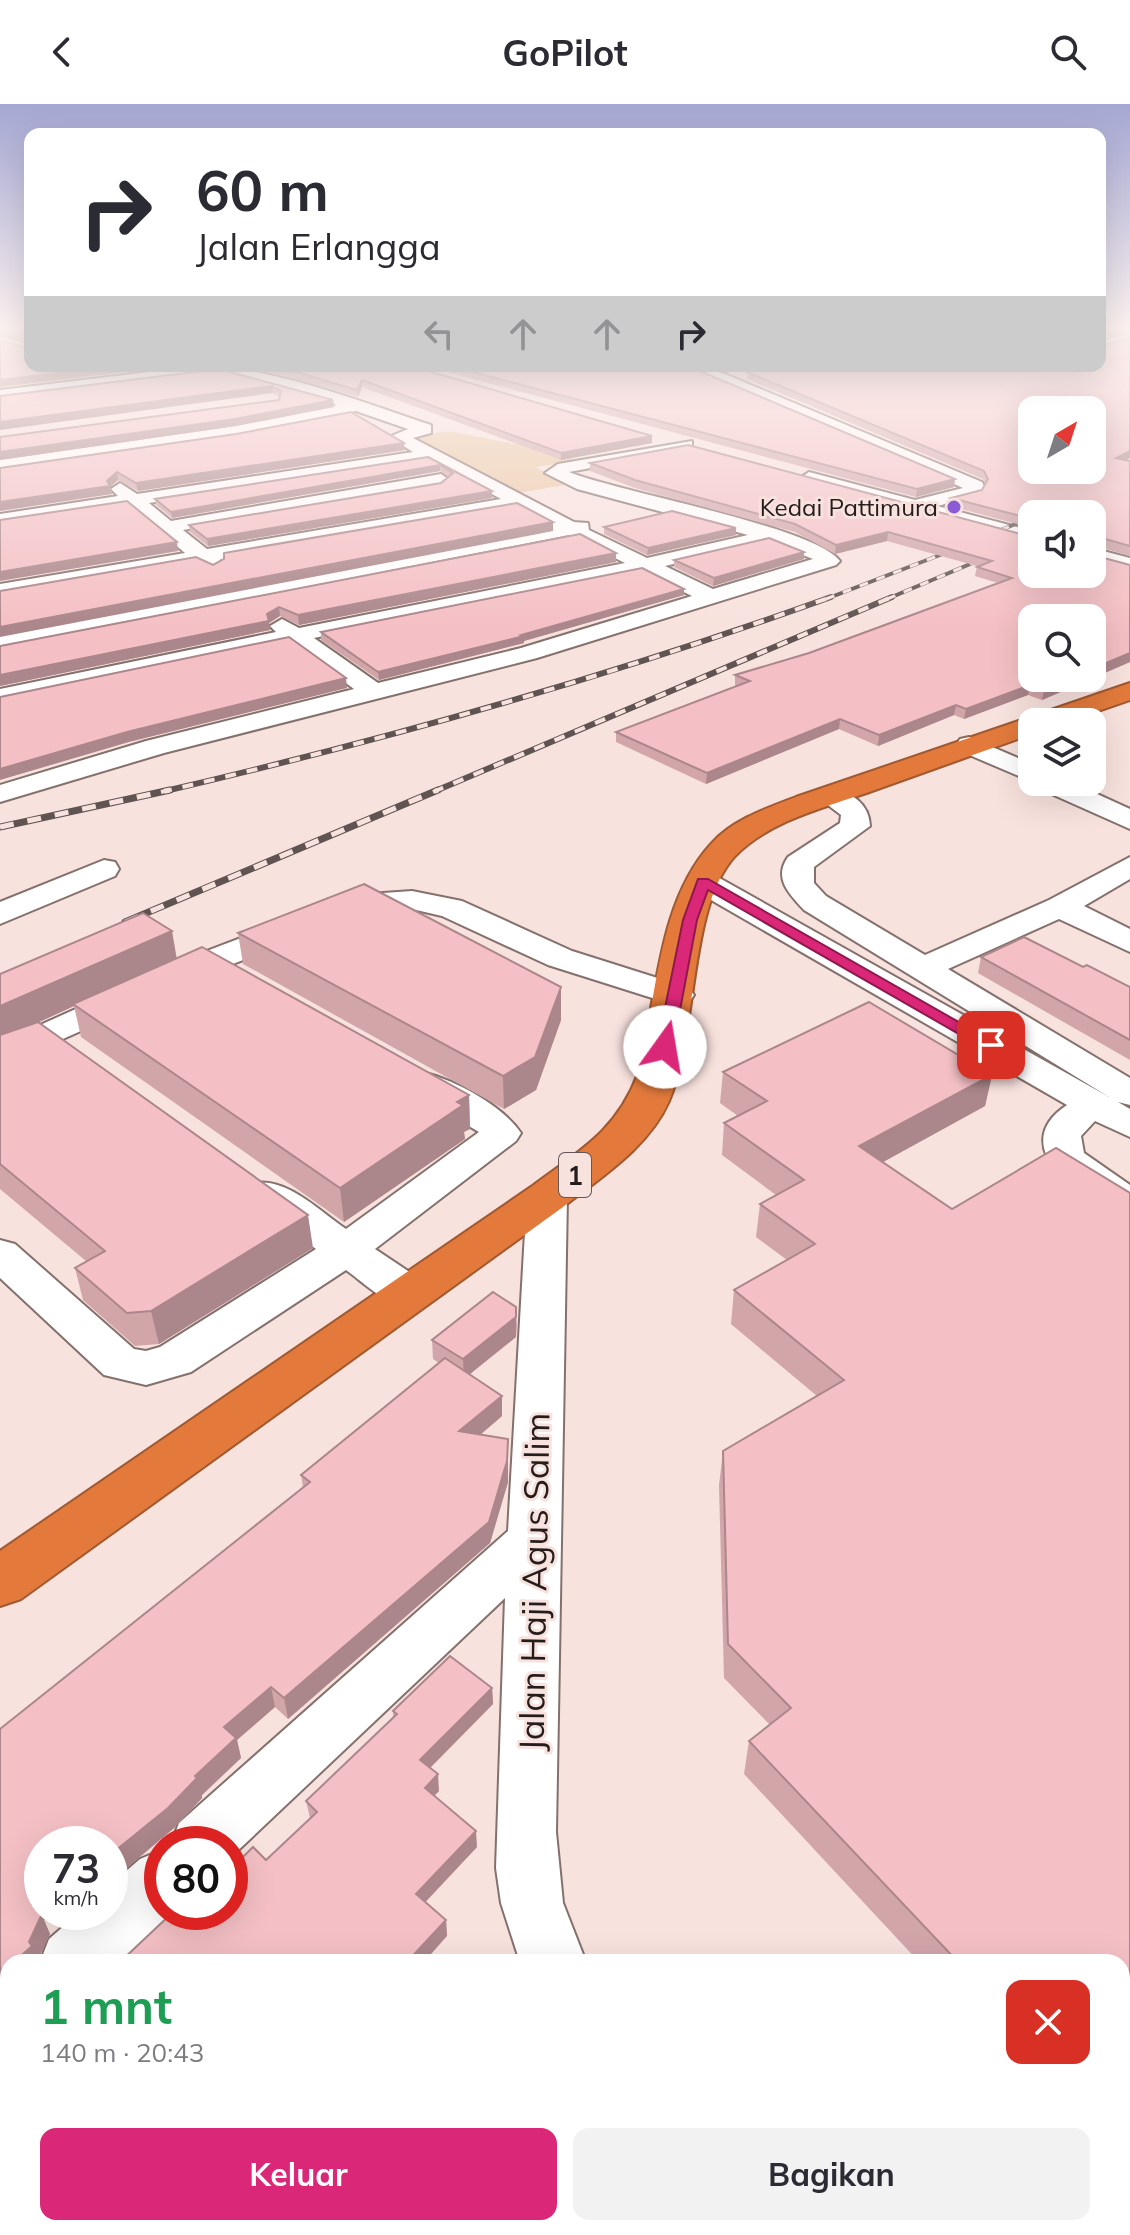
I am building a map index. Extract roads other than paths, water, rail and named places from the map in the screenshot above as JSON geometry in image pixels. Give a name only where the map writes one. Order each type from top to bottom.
[{"type":"highway","points":[[1080,708],[1130,691]]},
{"type":"highway","name":"1","points":[[0,1582],[547,1197],[612,1146],[647,1104],[677,995],[690,920],[703,882],[721,851],[744,833],[830,796],[1018,729]]},
{"type":"street","points":[[419,427],[426,430],[390,438],[430,455],[515,501],[713,598]]},
{"type":"street","points":[[838,427],[975,486],[973,491],[916,506]]},
{"type":"street","points":[[0,466],[263,428],[284,443]]},
{"type":"street","points":[[571,489],[578,471],[697,448],[640,433]]},
{"type":"street","points":[[86,454],[103,476],[196,550],[248,597],[300,640],[375,693]]},
{"type":"street","points":[[0,520],[430,455]]},
{"type":"street","points":[[103,476],[132,472]]},
{"type":"street","points":[[798,475],[1018,533]]},
{"type":"street","points":[[126,523],[162,523],[468,476]]},
{"type":"street","points":[[515,501],[571,489]]},
{"type":"street","points":[[0,579],[515,501],[571,489],[680,509],[817,552],[829,561],[529,653],[155,747],[0,794]]},
{"type":"street","points":[[0,640],[248,597],[680,509]]},
{"type":"street","points":[[0,715],[94,687],[300,640],[517,598],[539,589],[770,536]]},
{"type":"street","points":[[0,591],[196,550]]},
{"type":"street","points":[[1106,558],[1130,565]]},
{"type":"street","points":[[0,647],[36,636]]},
{"type":"street","points":[[0,697],[94,687]]},
{"type":"street","points":[[969,745],[1018,768]]},
{"type":"street","points":[[830,796],[855,811],[855,826],[799,863],[798,885],[815,903],[926,967],[1130,1094]]},
{"type":"street","points":[[1078,796],[1130,820]]},
{"type":"street","points":[[926,967],[1060,907],[1130,866]]},
{"type":"street","points":[[3,909],[104,869]]},
{"type":"street","points":[[703,882],[1130,1125]]},
{"type":"street","points":[[0,1056],[208,962],[365,902],[412,900],[451,908],[560,958],[677,995]]},
{"type":"street","points":[[1060,907],[1130,942]]},
{"type":"street","points":[[208,962],[248,985]]},
{"type":"street","points":[[49,1034],[85,1061]]},
{"type":"street","points":[[0,1254],[120,1363],[146,1368],[175,1360],[346,1250],[502,1133],[489,1120],[395,1067]]},
{"type":"street","points":[[1094,1105],[1068,1122],[1061,1138],[1061,1150],[1068,1161],[1130,1203]]},
{"type":"street","points":[[231,1168],[410,1294]]},
{"type":"street","name":"Jalan Haji Agus Salim","points":[[538,1954],[527,1866],[532,1541],[547,1197]]},
{"type":"street","points":[[221,1826],[532,1541]]},
{"type":"street","points":[[81,1954],[144,1896]]},
{"type":"railway","points":[[984,537],[1018,523]]},
{"type":"railway","points":[[887,599],[1018,544]]},
{"type":"railway","points":[[826,599],[958,548]]},
{"type":"railway","points":[[162,792],[499,704],[666,653],[831,597]]},
{"type":"railway","points":[[433,792],[892,597]]},
{"type":"railway","points":[[162,792],[170,790]]},
{"type":"railway","points":[[125,922],[438,790]]},
{"type":"railway","points":[[0,827],[162,792]]},
{"type":"place","name":"Kedai Pattimura","points":[[954,507]]}]
